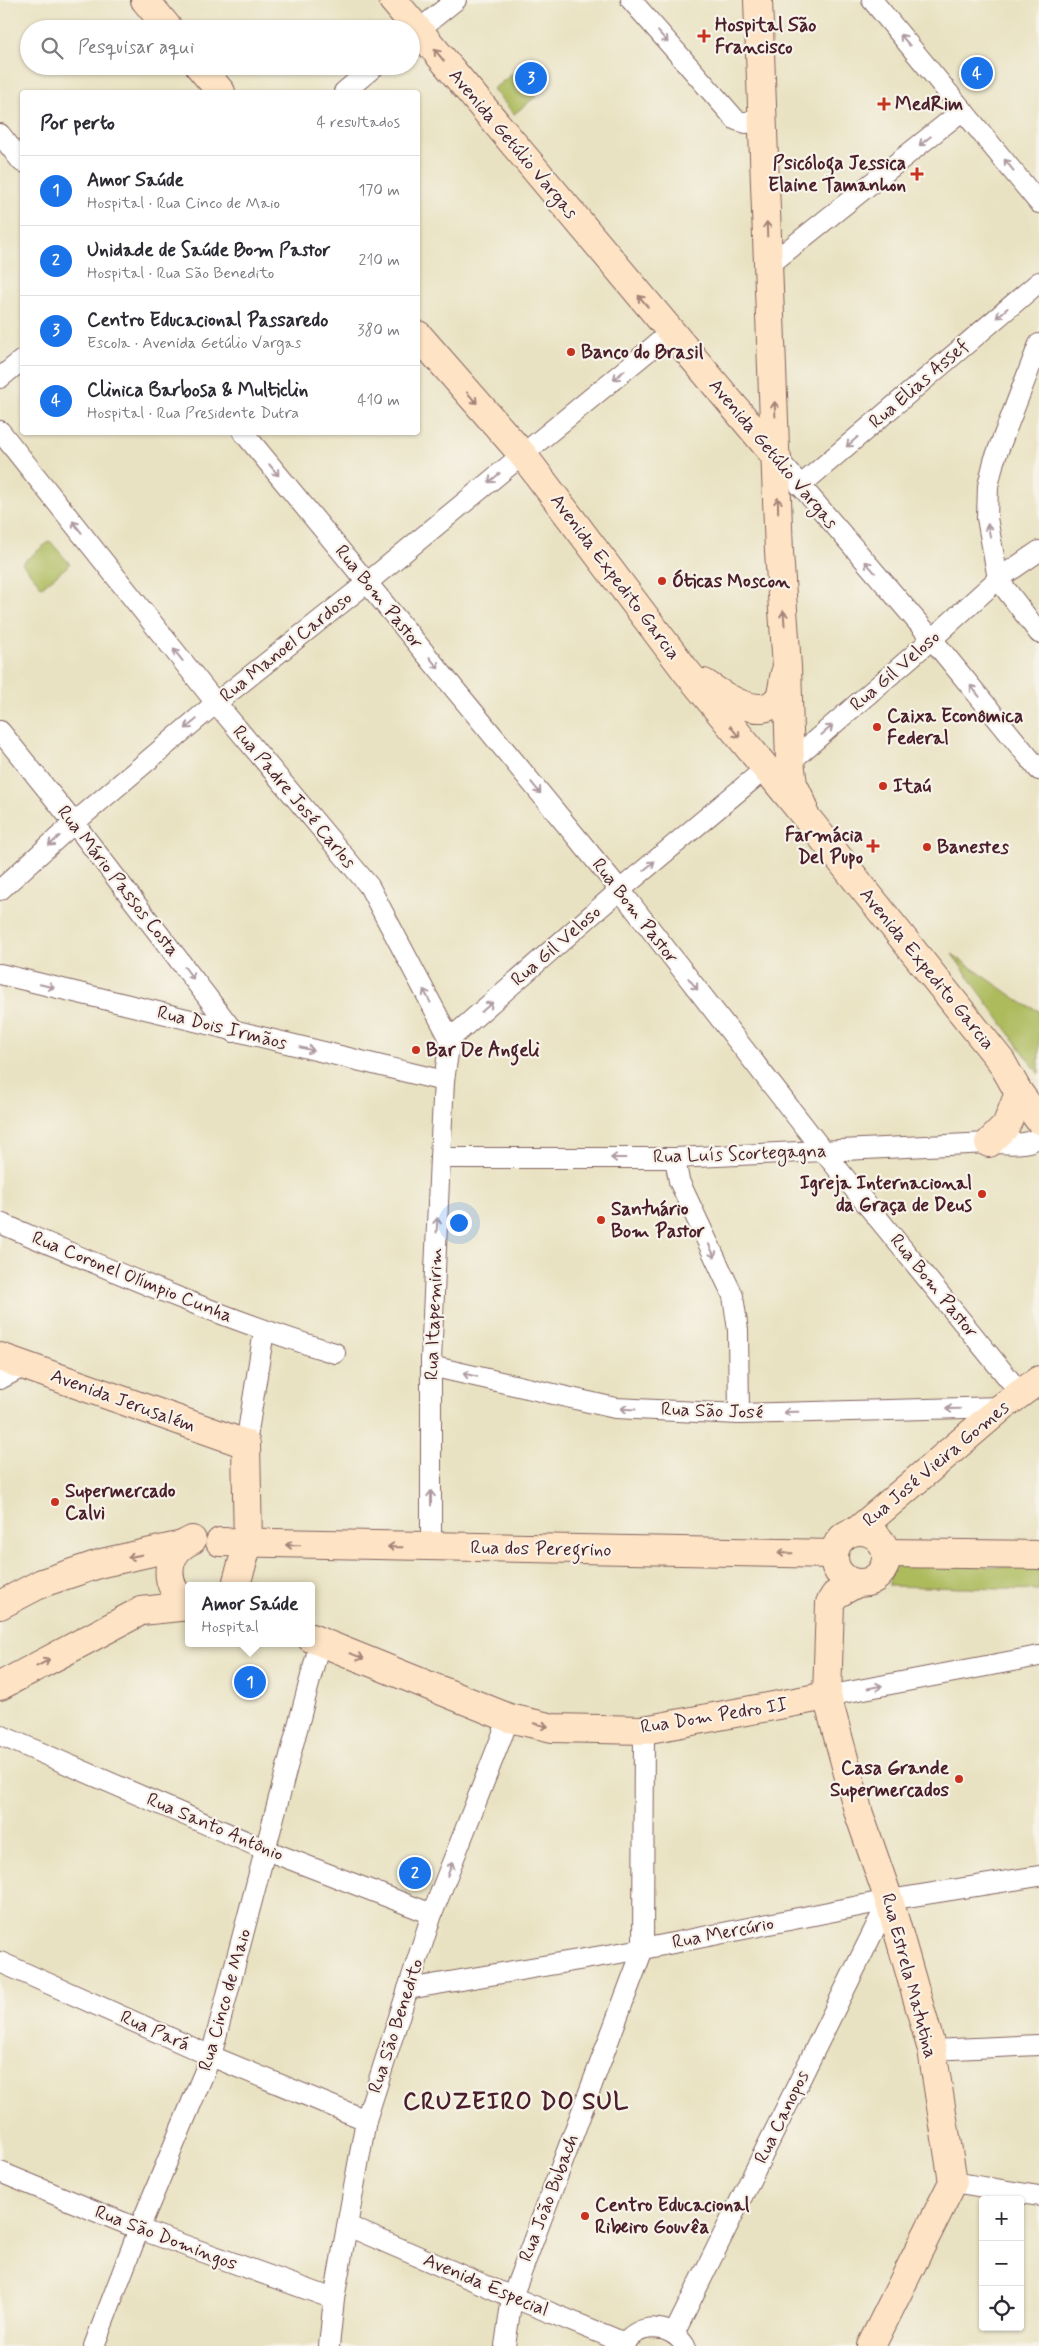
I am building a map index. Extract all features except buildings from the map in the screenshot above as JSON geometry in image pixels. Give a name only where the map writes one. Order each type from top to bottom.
[{"type":"street","points":[[145,0],[162,20]]},
{"type":"street","name":"Avenida Getúlio Vargas","points":[[394,0],[407,20]]},
{"type":"street","points":[[420,29],[456,0]]},
{"type":"street","points":[[631,0],[736,120],[746,123],[756,118],[763,106]]},
{"type":"street","points":[[758,0],[777,458],[779,552],[787,667],[777,766]]},
{"type":"street","points":[[872,0],[1039,203]]},
{"type":"street","name":"Avenida Getúlio Vargas","points":[[420,39],[932,639],[1039,770]]},
{"type":"street","points":[[207,75],[219,90]]},
{"type":"street","points":[[346,90],[364,75]]},
{"type":"street","points":[[768,266],[963,110]]},
{"type":"street","points":[[0,134],[20,159]]},
{"type":"street","name":"Rua Elias Assef","points":[[800,486],[1039,282]]},
{"type":"street","name":"Rua Manoel Cardoso","points":[[0,890],[74,823],[216,703],[368,582],[670,333]]},
{"type":"street","name":"Avenida Expedito Garcia","points":[[420,336],[523,455],[686,671],[777,766],[810,822],[1001,1061],[1018,1093],[1039,1120]]},
{"type":"street","points":[[1039,344],[994,461],[988,486],[987,518],[998,579],[1039,633]]},
{"type":"street","points":[[0,378],[20,362]]},
{"type":"street","name":"Rua Padre José Carlos","points":[[0,431],[216,703],[370,886],[450,1039]]},
{"type":"street","name":"Rua Bom Pastor","points":[[246,435],[620,890],[824,1152],[1021,1394]]},
{"type":"street","name":"Rua Gil Veloso","points":[[450,1039],[620,890],[777,766],[932,639],[998,579],[1039,551]]},
{"type":"street","points":[[686,671],[733,702],[758,708],[774,703],[780,696],[787,667]]},
{"type":"street","name":"Rua Mário Passos Costa","points":[[0,732],[74,823],[234,1032]]},
{"type":"street","name":"Rua Dois Irmãos","points":[[0,974],[234,1032],[444,1081]]},
{"type":"street","points":[[444,1081],[450,1039]]},
{"type":"street","name":"Rua Itapemirim","points":[[431,1547],[431,1361],[444,1081]]},
{"type":"street","points":[[989,1143],[1006,1126],[1018,1093]]},
{"type":"street","name":"Rua Luís Scortegagna","points":[[440,1158],[675,1158],[1022,1143],[1034,1141],[1039,1137]]},
{"type":"street","points":[[675,1158],[679,1181],[733,1296],[738,1330],[739,1414]]},
{"type":"street","name":"Rua Coronel Olímpio Cunha","points":[[0,1223],[172,1296],[264,1331],[335,1353]]},
{"type":"street","points":[[236,1582],[248,1544],[246,1444],[264,1331]]},
{"type":"street","points":[[0,1379],[12,1361]]},
{"type":"street","name":"Avenida Jerusalém","points":[[12,1361],[246,1444]]},
{"type":"street","name":"Rua São José","points":[[431,1361],[435,1367],[614,1408],[739,1414],[1021,1394]]},
{"type":"street","name":"Rua José Vieira Gomes","points":[[857,1531],[1021,1394]]},
{"type":"street","points":[[857,1531],[869,1532],[881,1540],[886,1553],[885,1565],[879,1575],[870,1581],[841,1575],[841,1539],[857,1531]]},
{"type":"street","name":"Rua dos Peregrino","points":[[0,1606],[42,1583],[102,1563],[183,1545],[201,1538],[220,1542],[248,1544],[431,1547],[841,1575]]},
{"type":"street","points":[[220,1542],[234,1556],[238,1568],[236,1582]]},
{"type":"street","points":[[183,1545],[171,1560],[169,1573],[174,1590],[185,1600]]},
{"type":"street","points":[[886,1553],[1039,1555]]},
{"type":"street","name":"Rua Estrela Matutina","points":[[841,1575],[830,1604],[827,1696],[859,1814],[890,1900],[932,2050],[953,2182]]},
{"type":"street","points":[[0,1686],[141,1610],[185,1604]]},
{"type":"street","name":"Rua Dom Pedro II","points":[[315,1640],[509,1718],[554,1728],[644,1730],[1039,1656]]},
{"type":"street","name":"Rua Cinco de Maio","points":[[94,2346],[139,2229],[212,2056],[266,1850],[313,1647]]},
{"type":"street","name":"Rua São Benedito","points":[[329,2346],[334,2299],[366,2120],[432,1914],[509,1718]]},
{"type":"street","name":"Rua João Bubach","points":[[505,2346],[512,2297],[643,1949],[644,1730]]},
{"type":"street","name":"Rua Santo Antônio","points":[[0,1735],[266,1850],[432,1914]]},
{"type":"street","name":"Rua Mercúrio","points":[[408,1989],[643,1949],[890,1900],[1039,1876]]},
{"type":"street","name":"Rua Canopos","points":[[680,2340],[890,1900]]},
{"type":"street","name":"Rua Pará","points":[[0,1962],[212,2056],[366,2120]]},
{"type":"street","points":[[932,2050],[1039,2045]]},
{"type":"street","name":"Rua São Domingos","points":[[0,2172],[139,2229],[334,2299]]},
{"type":"street","points":[[871,2346],[953,2182],[1039,2196]]},
{"type":"street","name":"Avenida Especial","points":[[348,2226],[624,2345]]},
{"type":"street","points":[[624,2345],[638,2331],[648,2328],[661,2328],[680,2340]]},
{"type":"green space","points":[[517,70],[537,96],[514,114],[493,89]]},
{"type":"green space","points":[[50,541],[70,564],[42,587],[22,563]]},
{"type":"green space","points":[[952,954],[1024,1004],[1039,1011],[1039,1074]]},
{"type":"green space","points":[[890,1565],[1039,1567],[1039,1590],[889,1586]]},
{"type":"place","name":"Hospital São Francisco","points":[[704,36]]},
{"type":"place","name":"Clinica Barbosa & Multiclin","points":[[977,73]]},
{"type":"place","name":"Centro Educacional Passaredo","points":[[531,78]]},
{"type":"place","name":"MedRim","points":[[884,104]]},
{"type":"place","name":"Psicóloga Jessica Elaine Tamanhon","points":[[917,174]]},
{"type":"place","name":"Banco do Brasil","points":[[571,352]]},
{"type":"place","name":"Óticas Moscon","points":[[662,581]]},
{"type":"place","name":"Caixa Econômica Federal","points":[[877,727]]},
{"type":"place","name":"Itaú","points":[[883,786]]},
{"type":"place","name":"Farmácia Del Pupo","points":[[873,846]]},
{"type":"place","name":"Banestes","points":[[927,847]]},
{"type":"place","name":"Bar De Angeli","points":[[416,1050]]},
{"type":"place","name":"Igreja Internacional da Graça de Deus","points":[[982,1194]]},
{"type":"place","name":"Santuário Bom Pastor","points":[[601,1220]]},
{"type":"place","name":"Supermercado Calvi","points":[[55,1502]]},
{"type":"place","name":"Amor Saúde","points":[[250,1682]]},
{"type":"place","name":"Casa Grande Supermercados","points":[[959,1779]]},
{"type":"place","name":"Unidade de Saúde Bom Pastor","points":[[415,1873]]},
{"type":"place","name":"Centro Educacional Ribeiro Gouvêa","points":[[585,2216]]},
{"type":"district","name":"CRUZEIRO DO SUL","points":[[516,2102]]}]
